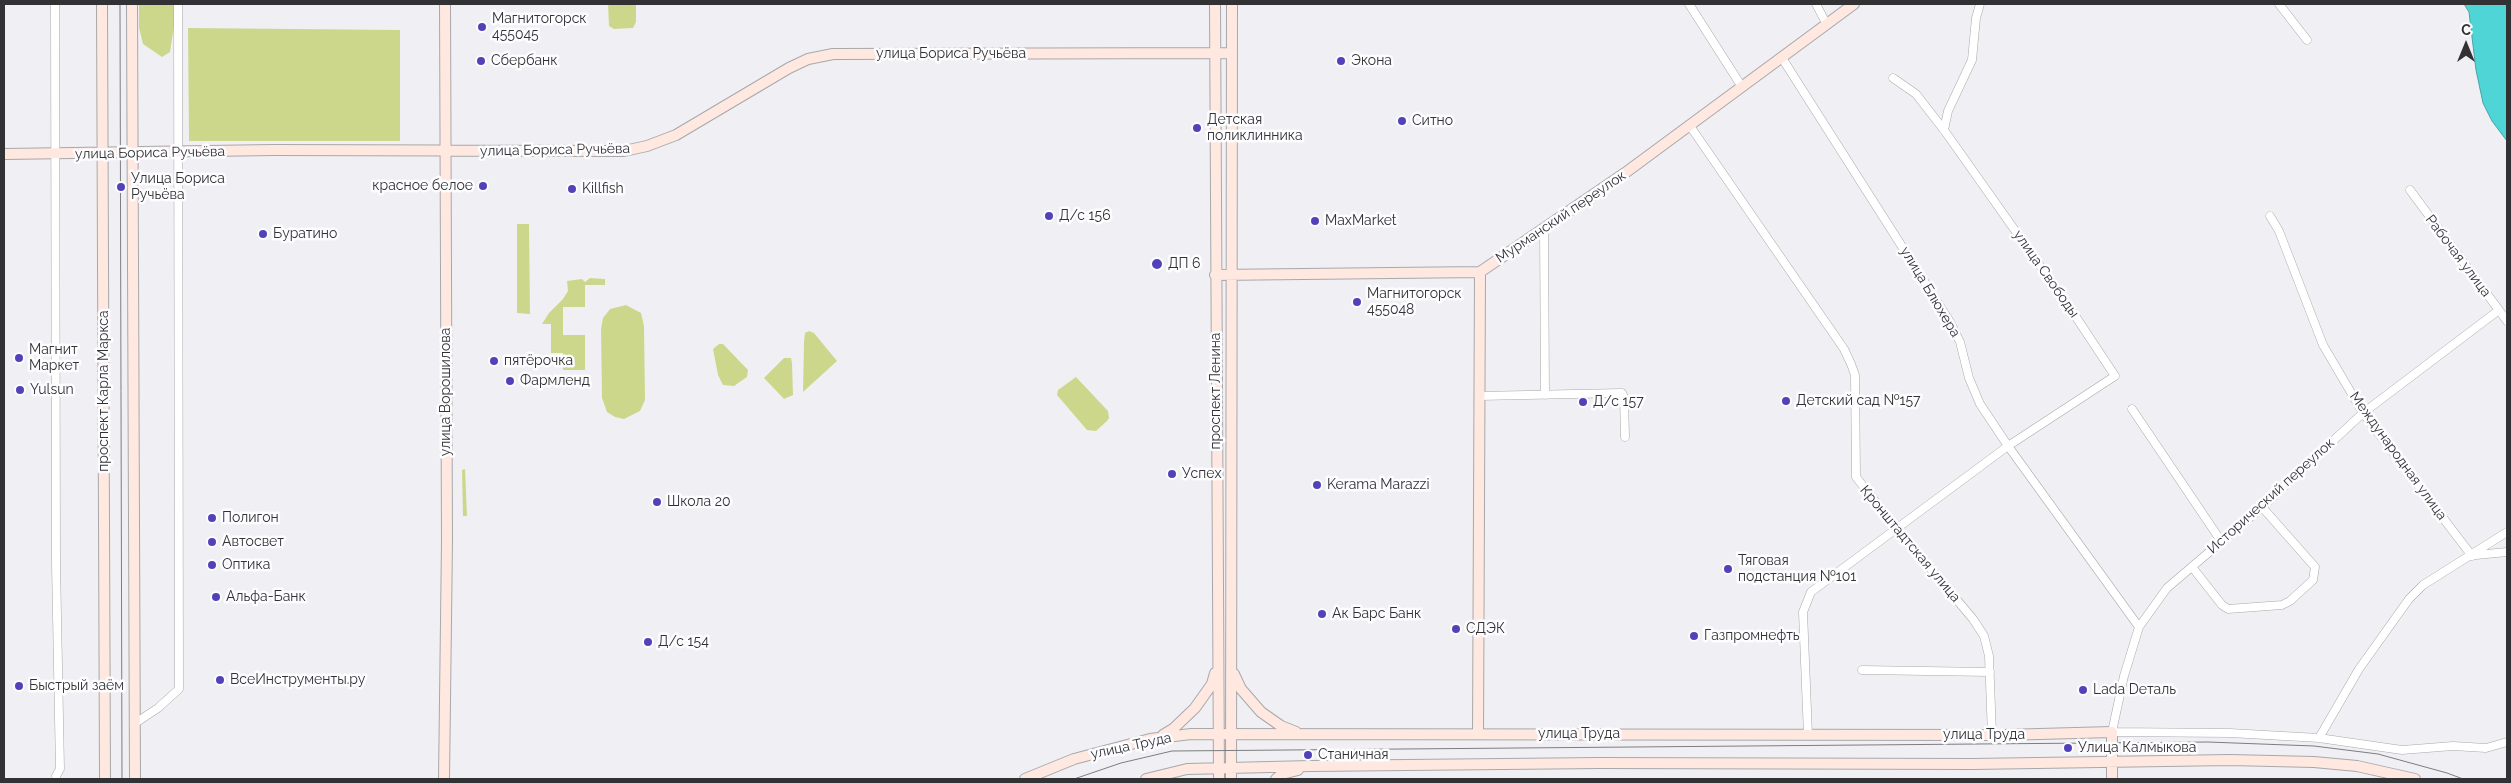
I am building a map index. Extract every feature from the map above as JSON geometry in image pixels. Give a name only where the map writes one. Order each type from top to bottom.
[{"type":"main road","name":"проспект Карла Маркса","points":[[102,4],[104,779]]},
{"type":"main road","points":[[132,4],[135,779]]},
{"type":"main road","name":"улица Ворошилова","points":[[444,779],[447,541],[445,4]]},
{"type":"main road","name":"проспект Ленина","points":[[1215,4],[1219,779]]},
{"type":"main road","name":"проспект Ленина","points":[[1231,779],[1232,4]]},
{"type":"main road","name":"Мурманский переулок","points":[[1480,272],[1690,126],[1854,4]]},
{"type":"main road","name":"улица Бориса Ручьёва","points":[[4,154],[55,155],[179,151],[624,151],[647,146],[676,135],[789,68],[808,59],[832,54],[1068,55],[1232,53]]},
{"type":"main road","points":[[1215,275],[1480,272],[1478,734]]},
{"type":"main road","points":[[1232,657],[1234,677],[1241,689],[1261,712],[1281,726],[1301,735]]},
{"type":"main road","points":[[1158,738],[1173,730],[1195,708],[1212,684],[1218,660]]},
{"type":"main road","points":[[2112,732],[2112,779]]},
{"type":"main road","name":"улица Труда","points":[[1026,779],[1074,759],[1158,738],[1218,734],[1992,735],[2112,732]]},
{"type":"main road","name":"улица Труда","points":[[1146,779],[1187,769],[1311,766],[1599,763],[1972,764],[2112,760],[2314,762],[2357,766],[2415,779]]},
{"type":"main road","points":[[1276,779],[1282,774],[1311,766]]},
{"type":"street","points":[[56,4],[56,564],[60,769],[56,776]]},
{"type":"street","points":[[134,724],[158,708],[179,689],[178,4]]},
{"type":"street","points":[[1689,4],[1742,87]]},
{"type":"street","points":[[1816,4],[1826,23]]},
{"type":"street","points":[[1944,130],[1948,111],[1972,60],[1976,18],[1980,4]]},
{"type":"street","points":[[2279,4],[2306,40]]},
{"type":"street","name":"улица Блюхера","points":[[1782,58],[1950,322],[1960,342],[1969,378],[1980,404],[2008,446],[2139,627]]},
{"type":"street","name":"улица Свободы","points":[[1893,78],[1916,94],[1944,130],[2072,311],[2115,376],[2008,446]]},
{"type":"street","name":"Кронштадтская улица","points":[[1690,126],[1844,349],[1855,376],[1856,477],[1984,636],[1989,656],[1992,735]]},
{"type":"street","name":"Рабочая улица","points":[[2410,190],[2507,321]]},
{"type":"street","name":"Международная улица","points":[[2270,216],[2279,231],[2323,345],[2363,413],[2472,556]]},
{"type":"street","points":[[1544,228],[1545,394]]},
{"type":"street","name":"Исторический переулок","points":[[2112,732],[2124,676],[2139,627],[2162,594],[2262,507],[2363,413],[2499,310]]},
{"type":"street","points":[[1480,396],[1622,393],[1624,397],[1625,437]]},
{"type":"street","points":[[2132,409],[2221,541]]},
{"type":"street","points":[[1808,735],[1803,612],[1806,601],[1817,586],[2008,446]]},
{"type":"street","points":[[2192,567],[2222,605],[2228,609],[2282,605],[2290,601],[2313,580],[2315,567],[2262,507]]},
{"type":"street","points":[[2319,738],[2359,669],[2409,598],[2423,585],[2472,556],[2507,532]]},
{"type":"street","points":[[2472,556],[2507,552]]},
{"type":"street","points":[[1862,670],[1990,672]]},
{"type":"street","points":[[2112,732],[2230,733],[2319,738],[2402,750],[2453,746],[2486,748],[2507,742]]},
{"type":"green space","points":[[139,4],[174,4],[174,26],[170,52],[162,57],[143,44],[139,28]]},
{"type":"green space","points":[[608,4],[636,4],[636,22],[633,28],[614,29],[609,26]]},
{"type":"green space","points":[[188,28],[400,30],[400,141],[189,141]]},
{"type":"green space","points":[[517,224],[529,224],[530,314],[517,313]]},
{"type":"green space","points":[[590,278],[605,279],[605,285],[585,285],[585,307],[563,307],[563,335],[585,335],[585,370],[563,370],[563,353],[551,353],[551,324],[542,324],[568,291],[567,281],[582,279],[585,282]]},
{"type":"green space","points":[[626,305],[641,313],[644,326],[645,400],[640,411],[624,419],[615,417],[607,412],[602,398],[601,329],[603,318],[610,309]]},
{"type":"green space","points":[[809,331],[814,333],[837,361],[803,392],[804,342],[805,333]]},
{"type":"green space","points":[[719,344],[723,344],[748,370],[747,377],[734,386],[723,385],[718,375],[713,349]]},
{"type":"green space","points":[[784,358],[791,358],[793,395],[784,399],[764,378]]},
{"type":"green space","points":[[1076,377],[1108,411],[1109,418],[1096,431],[1087,430],[1057,395],[1058,390]]},
{"type":"green space","points":[[465,469],[467,516],[463,516],[462,470]]},
{"type":"water","points":[[2464,4],[2507,4],[2507,141],[2492,121],[2483,103],[2476,70],[2469,12]]},
{"type":"tram line","points":[[120,4],[122,779]]},
{"type":"tram line","points":[[1074,779],[1121,763],[1172,751],[2208,742],[2314,746],[2378,754],[2463,779]]},
{"type":"place","name":"Магнитогорск 455045","points":[[482,27]]},
{"type":"place","name":"Сбербанк","points":[[481,61]]},
{"type":"place","name":"Экона","points":[[1341,61]]},
{"type":"place","name":"Ситно","points":[[1402,121]]},
{"type":"place","name":"Детская поликлинника","points":[[1197,128]]},
{"type":"place","name":"красное белое","points":[[483,186]]},
{"type":"place","name":"Улица Бориса Ручьёва","points":[[121,187]]},
{"type":"place","name":"Killfish","points":[[572,189]]},
{"type":"place","name":"Д/с 156","points":[[1049,216]]},
{"type":"place","name":"MaxMarket","points":[[1315,221]]},
{"type":"place","name":"Буратино","points":[[263,234]]},
{"type":"place","name":"ДП 6","points":[[1157,264]]},
{"type":"place","name":"Магнитогорск 455048","points":[[1357,302]]},
{"type":"place","name":"Магнит Маркет","points":[[19,358]]},
{"type":"place","name":"пятёрочка","points":[[494,361]]},
{"type":"place","name":"Фармленд","points":[[510,381]]},
{"type":"place","name":"Yulsun","points":[[20,390]]},
{"type":"place","name":"Детский сад №157","points":[[1786,401]]},
{"type":"place","name":"Д/с 157","points":[[1583,402]]},
{"type":"place","name":"Успех","points":[[1172,474]]},
{"type":"place","name":"Kerama Marazzi","points":[[1317,485]]},
{"type":"place","name":"Школа 20","points":[[657,502]]},
{"type":"place","name":"Полигон","points":[[212,518]]},
{"type":"place","name":"Автосвет","points":[[212,542]]},
{"type":"place","name":"Оптика","points":[[212,565]]},
{"type":"place","name":"Тяговая подстанция №101","points":[[1728,569]]},
{"type":"place","name":"Альфа-Банк","points":[[216,597]]},
{"type":"place","name":"Ак Барс Банк","points":[[1322,614]]},
{"type":"place","name":"СДЭК","points":[[1456,629]]},
{"type":"place","name":"Газпромнефть","points":[[1694,636]]},
{"type":"place","name":"Д/с 154","points":[[648,642]]},
{"type":"place","name":"ВсеИнструменты.ру","points":[[220,680]]},
{"type":"place","name":"Быстрый заём","points":[[19,686]]},
{"type":"place","name":"Lada Dеталь","points":[[2083,690]]},
{"type":"place","name":"Улица Калмыкова","points":[[2068,748]]},
{"type":"place","name":"Станичная","points":[[1308,755]]}]
